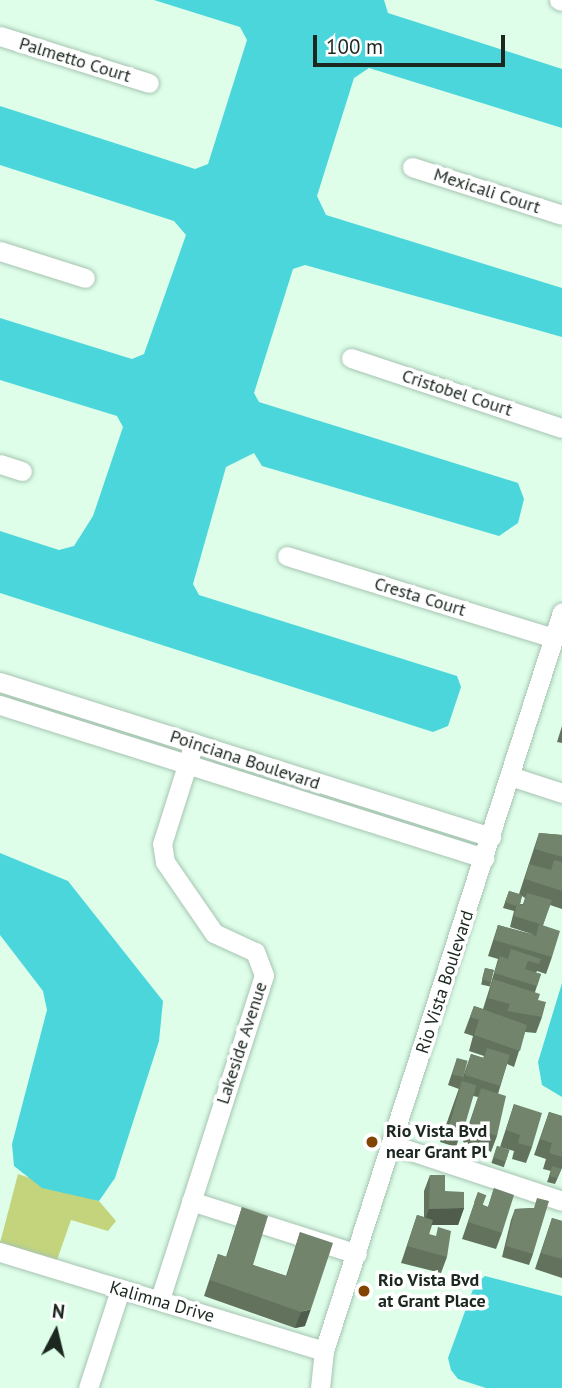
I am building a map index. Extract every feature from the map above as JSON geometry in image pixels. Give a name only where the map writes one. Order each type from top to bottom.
[{"type":"street","name":"Palmetto Court","points":[[0,36],[149,83]]},
{"type":"street","name":"Mexicali Court","points":[[412,167],[562,215]]},
{"type":"street","points":[[0,251],[85,278]]},
{"type":"street","name":"Cristobel Court","points":[[351,358],[562,428]]},
{"type":"street","points":[[0,464],[22,471]]},
{"type":"street","name":"Cresta Court","points":[[287,556],[554,638]]},
{"type":"street","name":"Rio Vista Boulevard","points":[[308,1388],[324,1351],[393,1145],[562,612]]},
{"type":"street","name":"Poinciana Boulevard","points":[[0,682],[491,837]]},
{"type":"street","name":"Poinciana Boulevard","points":[[0,705],[484,858]]},
{"type":"street","name":"Lakeside Avenue","points":[[160,1299],[264,975],[255,952],[214,933],[165,862],[162,844],[194,743]]},
{"type":"street","points":[[510,776],[562,793]]},
{"type":"street","points":[[393,1145],[562,1200]]},
{"type":"street","points":[[191,1201],[357,1254]]},
{"type":"street","name":"Kalimna Drive","points":[[0,1252],[324,1351]]},
{"type":"street","points":[[88,1388],[120,1290]]},
{"type":"street","name":"Rio Vista Boulevard","points":[[320,1388],[324,1351]]},
{"type":"green space","points":[[18,1174],[99,1201],[116,1221],[108,1231],[71,1220],[57,1260],[0,1243]]},
{"type":"water","points":[[154,0],[384,0],[388,13],[562,69],[562,128],[369,68],[354,78],[317,196],[326,215],[562,288],[562,337],[305,265],[293,269],[254,393],[259,402],[518,483],[524,499],[518,523],[499,536],[262,466],[254,453],[226,467],[193,584],[199,595],[457,676],[461,687],[448,726],[433,732],[0,593],[0,531],[59,550],[74,546],[93,516],[123,427],[117,416],[0,380],[0,318],[132,359],[144,354],[186,235],[174,221],[0,165],[0,106],[195,169],[208,164],[247,40],[240,27]]},
{"type":"water","points":[[0,853],[68,881],[163,1001],[159,1041],[115,1178],[99,1201],[42,1188],[14,1166],[12,1144],[47,1010],[43,991],[0,935]]},
{"type":"water","points":[[562,983],[562,1097],[542,1085],[538,1062]]},
{"type":"water","points":[[485,1276],[562,1296],[562,1388],[486,1388],[458,1379],[451,1370],[448,1358],[475,1284]]},
{"type":"building","points":[[539,833],[562,835],[562,857],[535,849]]},
{"type":"building","points":[[554,860],[562,862],[562,891],[525,879],[529,864],[551,870]]},
{"type":"building","points":[[509,891],[522,895],[520,904],[517,903],[516,906],[505,902]]},
{"type":"building","points":[[527,893],[552,900],[543,925],[514,916],[517,903],[523,905]]},
{"type":"building","points":[[539,924],[560,931],[552,957],[494,940],[498,925],[536,936]]},
{"type":"building","points":[[511,949],[541,959],[539,964],[528,961],[525,969],[541,974],[537,986],[494,973],[500,956],[508,959]]},
{"type":"building","points":[[485,968],[494,970],[490,982],[482,979]]},
{"type":"building","points":[[493,979],[540,994],[538,1000],[546,1002],[542,1017],[507,1011],[510,1004],[488,998]]},
{"type":"building","points":[[474,1006],[527,1025],[520,1051],[474,1035],[479,1020],[470,1017]]},
{"type":"building","points":[[487,1048],[510,1055],[500,1086],[465,1075],[471,1054],[484,1058]]},
{"type":"building","points":[[457,1058],[468,1061],[463,1077],[453,1074]]},
{"type":"building","points":[[462,1081],[476,1085],[463,1131],[449,1127]]},
{"type":"building","points":[[481,1088],[506,1096],[497,1136],[469,1126]]},
{"type":"building","points":[[514,1104],[542,1113],[532,1147],[518,1143],[520,1135],[506,1130]]},
{"type":"building","points":[[549,1112],[562,1116],[562,1157],[549,1153],[552,1143],[540,1139]]},
{"type":"building","points":[[497,1146],[509,1150],[506,1161],[493,1157]]},
{"type":"building","points":[[552,1166],[561,1169],[557,1178],[549,1176]]},
{"type":"building","points":[[430,1175],[445,1175],[445,1191],[464,1192],[464,1208],[429,1209]]},
{"type":"building","points":[[494,1188],[514,1195],[502,1233],[468,1222],[475,1202],[488,1207]]},
{"type":"building","points":[[478,1192],[486,1195],[482,1205],[474,1202]]},
{"type":"building","points":[[537,1198],[549,1201],[533,1254],[506,1246],[515,1209],[534,1208]]},
{"type":"building","points":[[242,1207],[268,1216],[253,1265],[287,1276],[300,1232],[333,1243],[311,1309],[301,1312],[210,1280],[218,1254],[227,1257]]},
{"type":"building","points":[[417,1215],[433,1220],[429,1234],[436,1236],[438,1227],[451,1231],[447,1257],[407,1246]]},
{"type":"building","points":[[552,1218],[562,1221],[562,1259],[541,1253]]},
{"type":"place","name":"Rio Vista Bvd near Grant Pl","points":[[372,1142]]},
{"type":"place","name":"Rio Vista Bvd at Grant Place","points":[[364,1291]]}]
